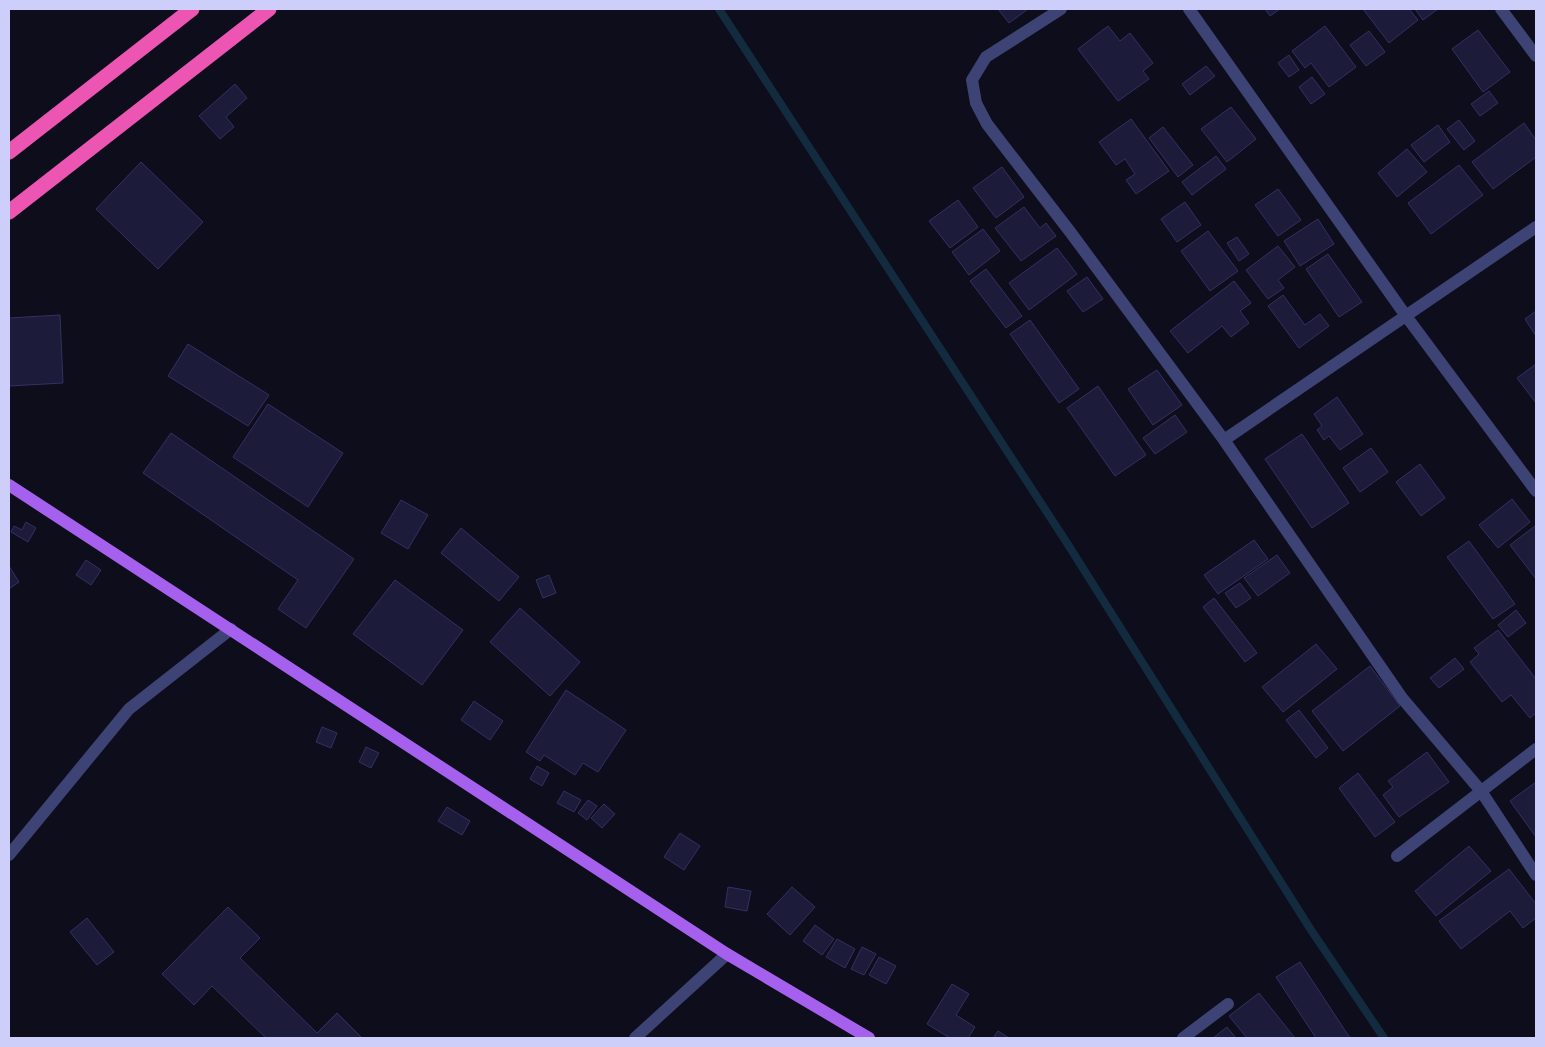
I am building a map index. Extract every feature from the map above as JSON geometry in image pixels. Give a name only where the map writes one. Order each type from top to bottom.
[{"type":"highway","points":[[9,152],[192,9]]},
{"type":"highway","points":[[9,212],[269,9]]},
{"type":"main road","points":[[9,485],[727,954],[869,1038]]},
{"type":"street","points":[[1061,9],[986,57],[972,80],[976,103],[987,124],[1072,233],[1224,440],[1402,698],[1482,791],[1536,875]]},
{"type":"street","points":[[1189,9],[1406,316],[1536,491]]},
{"type":"street","points":[[1501,9],[1536,56]]},
{"type":"street","points":[[1224,440],[1536,227]]},
{"type":"street","points":[[9,855],[130,709],[231,629]]},
{"type":"street","points":[[1397,856],[1536,749]]},
{"type":"street","points":[[635,1038],[727,954]]},
{"type":"street","points":[[1183,1038],[1228,1004]]},
{"type":"building","points":[[998,9],[1028,9],[1009,23]]},
{"type":"building","points":[[1265,9],[1280,9],[1270,16]]},
{"type":"building","points":[[1363,9],[1409,9],[1418,20],[1389,43]]},
{"type":"building","points":[[1415,9],[1438,9],[1423,20]]},
{"type":"building","points":[[1108,26],[1120,41],[1130,33],[1153,63],[1143,71],[1149,79],[1118,101],[1078,49]]},
{"type":"building","points":[[1325,26],[1356,67],[1329,87],[1311,63],[1305,68],[1292,51]]},
{"type":"building","points":[[1478,30],[1510,72],[1483,92],[1452,49]]},
{"type":"building","points":[[1369,31],[1385,52],[1366,66],[1350,45]]},
{"type":"building","points":[[1289,55],[1299,70],[1289,77],[1278,63]]},
{"type":"building","points":[[1206,66],[1215,76],[1190,95],[1182,84]]},
{"type":"building","points":[[1312,77],[1325,94],[1311,104],[1299,87]]},
{"type":"building","points":[[235,84],[247,98],[226,117],[234,127],[220,139],[199,116]]},
{"type":"building","points":[[1489,91],[1498,103],[1480,116],[1471,104]]},
{"type":"building","points":[[1231,107],[1256,139],[1227,162],[1201,129]]},
{"type":"building","points":[[1131,119],[1169,171],[1136,194],[1126,180],[1135,174],[1125,159],[1116,165],[1099,142]]},
{"type":"building","points":[[1459,120],[1475,141],[1464,150],[1447,129]]},
{"type":"building","points":[[1524,123],[1536,140],[1536,157],[1493,189],[1472,162]]},
{"type":"building","points":[[1438,125],[1450,142],[1424,162],[1411,145]]},
{"type":"building","points":[[1163,127],[1193,165],[1178,177],[1149,138]]},
{"type":"building","points":[[1407,149],[1427,172],[1397,197],[1378,173]]},
{"type":"building","points":[[1216,156],[1226,169],[1192,195],[1182,182]]},
{"type":"building","points":[[141,162],[203,222],[158,269],[96,209]]},
{"type":"building","points":[[1459,165],[1483,195],[1431,234],[1408,203]]},
{"type":"building","points":[[1002,167],[1024,197],[996,218],[973,188]]},
{"type":"building","points":[[1278,189],[1301,220],[1278,236],[1255,205]]},
{"type":"building","points":[[958,200],[978,227],[950,248],[929,221]]},
{"type":"building","points":[[1185,202],[1201,225],[1177,242],[1161,219]]},
{"type":"building","points":[[1024,207],[1040,228],[1046,223],[1056,236],[1021,261],[995,228]]},
{"type":"building","points":[[1318,219],[1334,244],[1300,266],[1284,241]]},
{"type":"building","points":[[983,229],[1000,251],[969,275],[952,252]]},
{"type":"building","points":[[1208,231],[1238,271],[1210,291],[1181,251]]},
{"type":"building","points":[[1237,237],[1249,254],[1239,261],[1227,243]]},
{"type":"building","points":[[1278,246],[1295,267],[1278,280],[1284,288],[1268,299],[1246,270]]},
{"type":"building","points":[[1057,248],[1077,274],[1029,310],[1009,283]]},
{"type":"building","points":[[1328,254],[1362,302],[1339,317],[1306,269]]},
{"type":"building","points":[[986,269],[1022,316],[1006,328],[970,281]]},
{"type":"building","points":[[1087,277],[1103,299],[1083,312],[1067,291]]},
{"type":"building","points":[[1234,281],[1251,303],[1240,311],[1249,323],[1231,337],[1222,326],[1188,353],[1170,331]]},
{"type":"building","points":[[1283,295],[1305,325],[1320,314],[1329,326],[1299,348],[1268,306]]},
{"type":"building","points":[[1536,311],[1536,336],[1525,319]]},
{"type":"building","points":[[60,315],[63,383],[9,386],[9,318]]},
{"type":"building","points":[[1030,320],[1079,389],[1059,403],[1010,334]]},
{"type":"building","points":[[188,344],[269,395],[248,426],[168,376]]},
{"type":"building","points":[[1536,364],[1536,403],[1517,378]]},
{"type":"building","points":[[1157,370],[1182,405],[1153,425],[1128,389]]},
{"type":"building","points":[[1098,386],[1146,455],[1115,476],[1067,408]]},
{"type":"building","points":[[1337,397],[1363,434],[1340,450],[1329,436],[1324,440],[1317,430],[1322,426],[1314,414]]},
{"type":"building","points":[[268,404],[343,453],[308,507],[233,457]]},
{"type":"building","points":[[1175,415],[1187,432],[1155,454],[1143,438]]},
{"type":"building","points":[[171,433],[354,559],[306,628],[278,609],[298,580],[143,473]]},
{"type":"building","points":[[1302,434],[1349,503],[1312,528],[1265,459]]},
{"type":"building","points":[[1371,448],[1388,472],[1360,492],[1343,468]]},
{"type":"building","points":[[1420,464],[1445,498],[1421,516],[1396,482]]},
{"type":"building","points":[[1512,499],[1530,522],[1498,548],[1479,525]]},
{"type":"building","points":[[401,500],[428,515],[408,549],[381,533]]},
{"type":"building","points":[[26,522],[36,528],[28,542],[11,532],[14,526],[22,530]]},
{"type":"building","points":[[1536,527],[1536,579],[1510,545]]},
{"type":"building","points":[[461,528],[519,577],[499,601],[441,553]]},
{"type":"building","points":[[1254,540],[1268,559],[1218,594],[1204,575]]},
{"type":"building","points":[[1469,541],[1515,604],[1493,619],[1447,557]]},
{"type":"building","points":[[1277,555],[1290,573],[1258,596],[1244,578]]},
{"type":"building","points":[[86,560],[101,570],[91,585],[76,575]]},
{"type":"building","points":[[9,566],[19,582],[9,589]]},
{"type":"building","points":[[549,575],[556,593],[543,598],[536,580]]},
{"type":"building","points":[[395,580],[463,630],[422,685],[353,634]]},
{"type":"building","points":[[1240,583],[1251,598],[1236,608],[1225,593]]},
{"type":"building","points":[[1214,598],[1257,653],[1245,662],[1203,607]]},
{"type":"building","points":[[520,608],[580,662],[550,696],[490,642]]},
{"type":"building","points":[[1516,610],[1526,623],[1508,637],[1498,625]]},
{"type":"building","points":[[1498,630],[1536,679],[1536,713],[1530,718],[1511,695],[1502,702],[1470,662],[1479,654],[1474,648]]},
{"type":"building","points":[[1316,644],[1337,669],[1283,712],[1262,687]]},
{"type":"building","points":[[1455,658],[1464,669],[1439,688],[1430,678]]},
{"type":"building","points":[[1370,666],[1400,706],[1343,751],[1312,711]]},
{"type":"building","points":[[566,690],[626,730],[598,772],[583,763],[575,775],[544,755],[540,761],[526,752]]},
{"type":"building","points":[[474,701],[503,721],[490,740],[461,720]]},
{"type":"building","points":[[1299,710],[1328,748],[1316,758],[1286,720]]},
{"type":"building","points":[[322,727],[337,733],[331,748],[316,742]]},
{"type":"building","points":[[366,747],[379,753],[371,768],[359,762]]},
{"type":"building","points":[[1427,752],[1449,782],[1399,817],[1383,795],[1393,787],[1388,781]]},
{"type":"building","points":[[537,766],[549,773],[542,786],[530,779]]},
{"type":"building","points":[[1358,773],[1395,822],[1375,837],[1339,788]]},
{"type":"building","points":[[1536,782],[1536,837],[1510,801]]},
{"type":"building","points":[[564,791],[581,800],[574,812],[557,803]]},
{"type":"building","points":[[588,800],[597,806],[587,820],[578,813]]},
{"type":"building","points":[[604,804],[615,814],[602,828],[591,818]]},
{"type":"building","points":[[447,807],[470,821],[462,835],[438,821]]},
{"type":"building","points":[[680,833],[700,846],[684,870],[664,857]]},
{"type":"building","points":[[1469,846],[1491,871],[1436,916],[1415,891]]},
{"type":"building","points":[[1509,869],[1536,904],[1536,918],[1523,928],[1510,911],[1461,949],[1439,921]]},
{"type":"building","points":[[728,887],[751,891],[747,911],[725,907]]},
{"type":"building","points":[[792,887],[815,907],[790,935],[767,914]]},
{"type":"building","points":[[228,907],[260,938],[240,958],[317,1033],[337,1013],[362,1038],[266,1038],[212,986],[194,1005],[162,974]]},
{"type":"building","points":[[87,918],[114,952],[97,965],[70,932]]},
{"type":"building","points":[[815,925],[834,939],[822,955],[803,941]]},
{"type":"building","points":[[837,939],[855,949],[845,968],[826,957]]},
{"type":"building","points":[[862,947],[876,954],[864,975],[851,969]]},
{"type":"building","points":[[879,957],[896,966],[886,984],[869,975]]},
{"type":"building","points":[[1300,962],[1350,1038],[1316,1038],[1276,977]]},
{"type":"building","points":[[952,984],[969,994],[956,1015],[975,1027],[968,1038],[950,1038],[927,1024]]},
{"type":"building","points":[[1259,993],[1295,1038],[1247,1038],[1229,1016]]},
{"type":"building","points":[[1227,1027],[1236,1038],[1213,1038]]},
{"type":"building","points":[[998,1031],[1009,1038],[993,1038]]},
{"type":"waterway","points":[[719,9],[1067,543],[1311,930],[1384,1038]]}]
